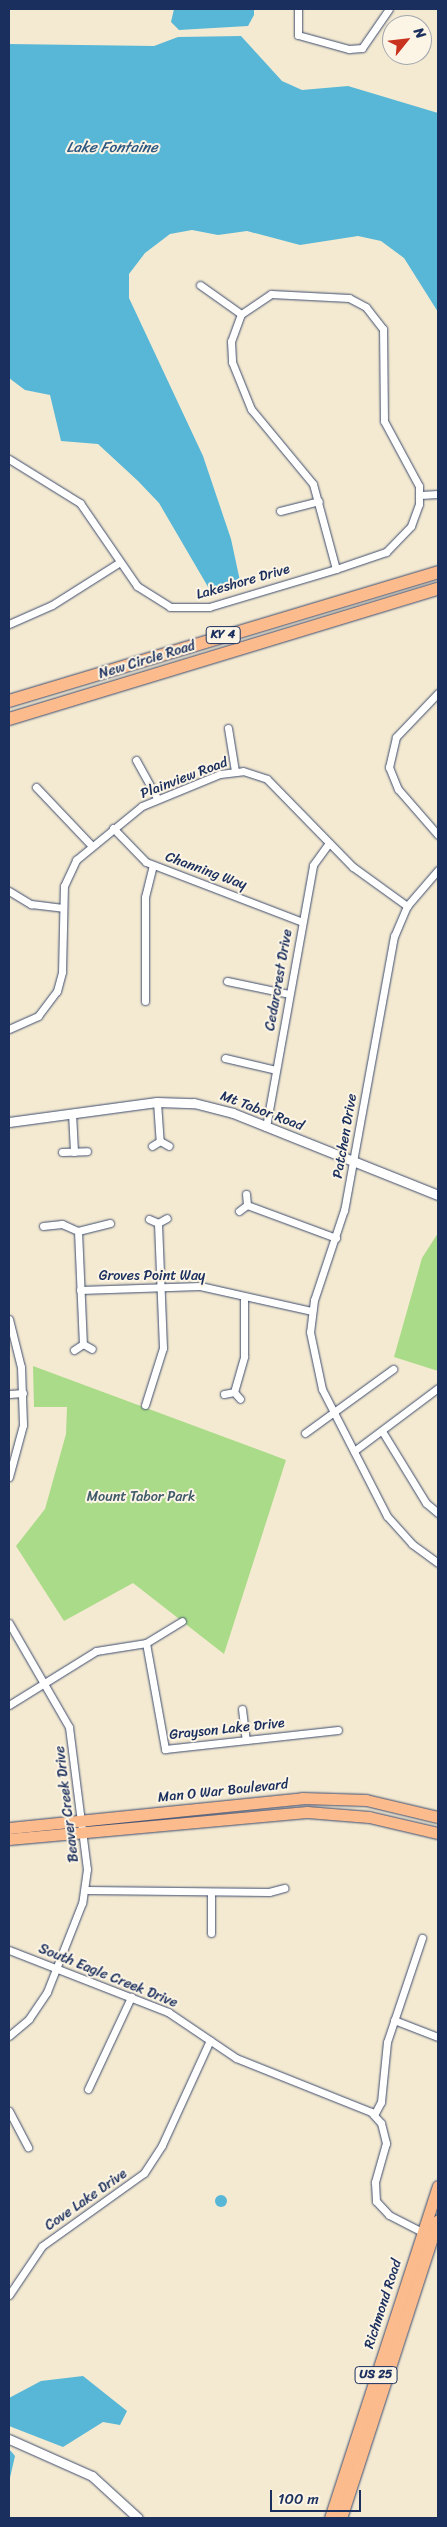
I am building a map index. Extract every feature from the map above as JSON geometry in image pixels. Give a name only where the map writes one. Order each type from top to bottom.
[{"type":"highway","name":"New Circle Road","points":[[9,701],[438,572]]},
{"type":"highway","name":"New Circle Road","points":[[9,719],[438,589]]},
{"type":"main road","name":"Man O War Boulevard","points":[[9,1828],[84,1822],[302,1798],[366,1800],[438,1817]]},
{"type":"main road","name":"Man O War Boulevard","points":[[9,1840],[307,1812],[369,1817],[438,1833]]},
{"type":"main road","name":"Richmond Road","points":[[341,2518],[431,2234],[438,2186]]},
{"type":"main road","name":"Richmond Road","points":[[330,2518],[431,2234],[438,2220]]},
{"type":"street","points":[[298,9],[298,34],[349,49],[362,48],[388,9]]},
{"type":"street","points":[[200,285],[241,314],[231,352],[244,395],[262,426],[309,477],[319,501],[336,569]]},
{"type":"street","name":"Lakeshore Drive","points":[[9,459],[80,503],[120,562],[149,596],[188,609],[336,569],[395,546],[412,526],[420,495],[414,471],[384,421],[381,392],[386,342],[372,313],[349,298],[284,292],[258,300],[241,314]]},
{"type":"street","points":[[420,495],[438,494]]},
{"type":"street","points":[[280,511],[319,501]]},
{"type":"street","points":[[9,624],[52,605],[120,562]]},
{"type":"street","points":[[438,693],[396,737],[389,767],[398,789],[438,835]]},
{"type":"street","points":[[228,728],[235,770]]},
{"type":"street","points":[[136,760],[158,798]]},
{"type":"street","name":"Plainview Road","points":[[9,1030],[32,1021],[57,991],[62,972],[63,908],[69,871],[90,845],[158,798],[235,770],[256,774],[271,782],[329,843],[371,882],[407,906]]},
{"type":"street","points":[[36,787],[90,845]]},
{"type":"street","name":"Channing Way","points":[[112,828],[129,849],[153,866],[302,922]]},
{"type":"street","name":"Cedarcrest Drive","points":[[266,1127],[313,865],[329,843]]},
{"type":"street","points":[[145,1001],[145,897],[153,866]]},
{"type":"street","name":"Patchen Drive","points":[[438,870],[407,906],[387,963],[353,1162],[336,1238],[312,1311],[312,1354],[334,1413],[395,1526],[438,1562]]},
{"type":"street","points":[[9,891],[31,904],[63,908]]},
{"type":"street","points":[[227,981],[289,994]]},
{"type":"street","points":[[225,1058],[276,1070]]},
{"type":"street","points":[[157,1102],[160,1141]]},
{"type":"street","name":"Mt Tabor Road","points":[[9,1122],[157,1102],[205,1104],[438,1195]]},
{"type":"street","points":[[72,1113],[74,1152]]},
{"type":"street","points":[[160,1141],[169,1146]]},
{"type":"street","points":[[152,1146],[160,1141]]},
{"type":"street","points":[[62,1152],[87,1151]]},
{"type":"street","points":[[246,1194],[247,1205]]},
{"type":"street","points":[[247,1205],[336,1238]]},
{"type":"street","points":[[239,1211],[247,1205]]},
{"type":"street","points":[[158,1224],[167,1218]]},
{"type":"street","points":[[149,1219],[158,1224]]},
{"type":"street","points":[[44,1226],[62,1224],[78,1231],[110,1223]]},
{"type":"street","points":[[145,1405],[163,1348],[158,1224]]},
{"type":"street","points":[[78,1231],[83,1344]]},
{"type":"street","name":"Groves Point Way","points":[[80,1290],[205,1287],[244,1298],[312,1311]]},
{"type":"street","points":[[234,1392],[244,1356],[244,1298]]},
{"type":"street","points":[[9,1319],[19,1352],[23,1393],[22,1436],[9,1477]]},
{"type":"street","points":[[83,1344],[92,1349]]},
{"type":"street","points":[[74,1350],[83,1344]]},
{"type":"street","points":[[305,1433],[393,1369]]},
{"type":"street","points":[[354,1452],[438,1388]]},
{"type":"street","points":[[224,1394],[234,1392]]},
{"type":"street","points":[[234,1392],[240,1399]]},
{"type":"street","points":[[9,1394],[23,1393]]},
{"type":"street","points":[[382,1431],[426,1503],[438,1513]]},
{"type":"street","points":[[9,1705],[96,1651],[146,1643],[182,1621]]},
{"type":"street","name":"Beaver Creek Drive","points":[[9,1623],[46,1682],[70,1727],[84,1822],[86,1890],[57,1968],[39,2007],[9,2036]]},
{"type":"street","name":"Grayson Lake Drive","points":[[146,1643],[165,1749],[338,1730]]},
{"type":"street","points":[[242,1709],[246,1740]]},
{"type":"street","points":[[86,1890],[212,1892],[284,1888]]},
{"type":"street","points":[[211,1933],[212,1892]]},
{"type":"street","points":[[374,2115],[381,2102],[386,2048],[422,1938]]},
{"type":"street","name":"South Eagle Creek Drive","points":[[9,1950],[180,2018],[236,2058],[374,2115],[381,2122],[386,2143],[376,2182],[376,2201],[389,2215],[431,2234]]},
{"type":"street","points":[[88,2089],[130,1998]]},
{"type":"street","points":[[394,2020],[438,2037]]},
{"type":"street","name":"Cove Lake Drive","points":[[9,2295],[42,2246],[144,2174],[162,2146],[210,2040]]},
{"type":"street","points":[[9,2110],[28,2147]]},
{"type":"street","points":[[9,2439],[92,2476],[138,2518]]},
{"type":"green space","points":[[438,1233],[438,1371],[394,1357],[422,1258]]},
{"type":"green space","name":"Mount Tabor Park","points":[[33,1366],[286,1460],[224,1654],[133,1583],[64,1621],[16,1546],[45,1509],[66,1434],[67,1407],[34,1407]]},
{"type":"water","points":[[174,9],[254,9],[254,15],[248,26],[179,30],[171,22]]},
{"type":"water","name":"Lake Fontaine","points":[[241,36],[282,81],[302,90],[348,86],[438,113],[438,312],[404,258],[381,241],[358,236],[300,245],[247,231],[218,235],[192,230],[170,234],[145,253],[129,274],[129,298],[203,456],[231,539],[240,581],[220,595],[211,592],[159,503],[138,481],[98,444],[61,441],[50,395],[25,390],[9,378],[9,44],[154,46],[178,37]]},
{"type":"water","points":[[221,2195],[227,2201],[221,2207],[215,2201]]},
{"type":"water","points":[[83,2376],[127,2411],[120,2425],[103,2422],[63,2447],[9,2426],[9,2398],[41,2381]]},
{"type":"water","points":[[9,2449],[15,2456],[9,2482]]}]
